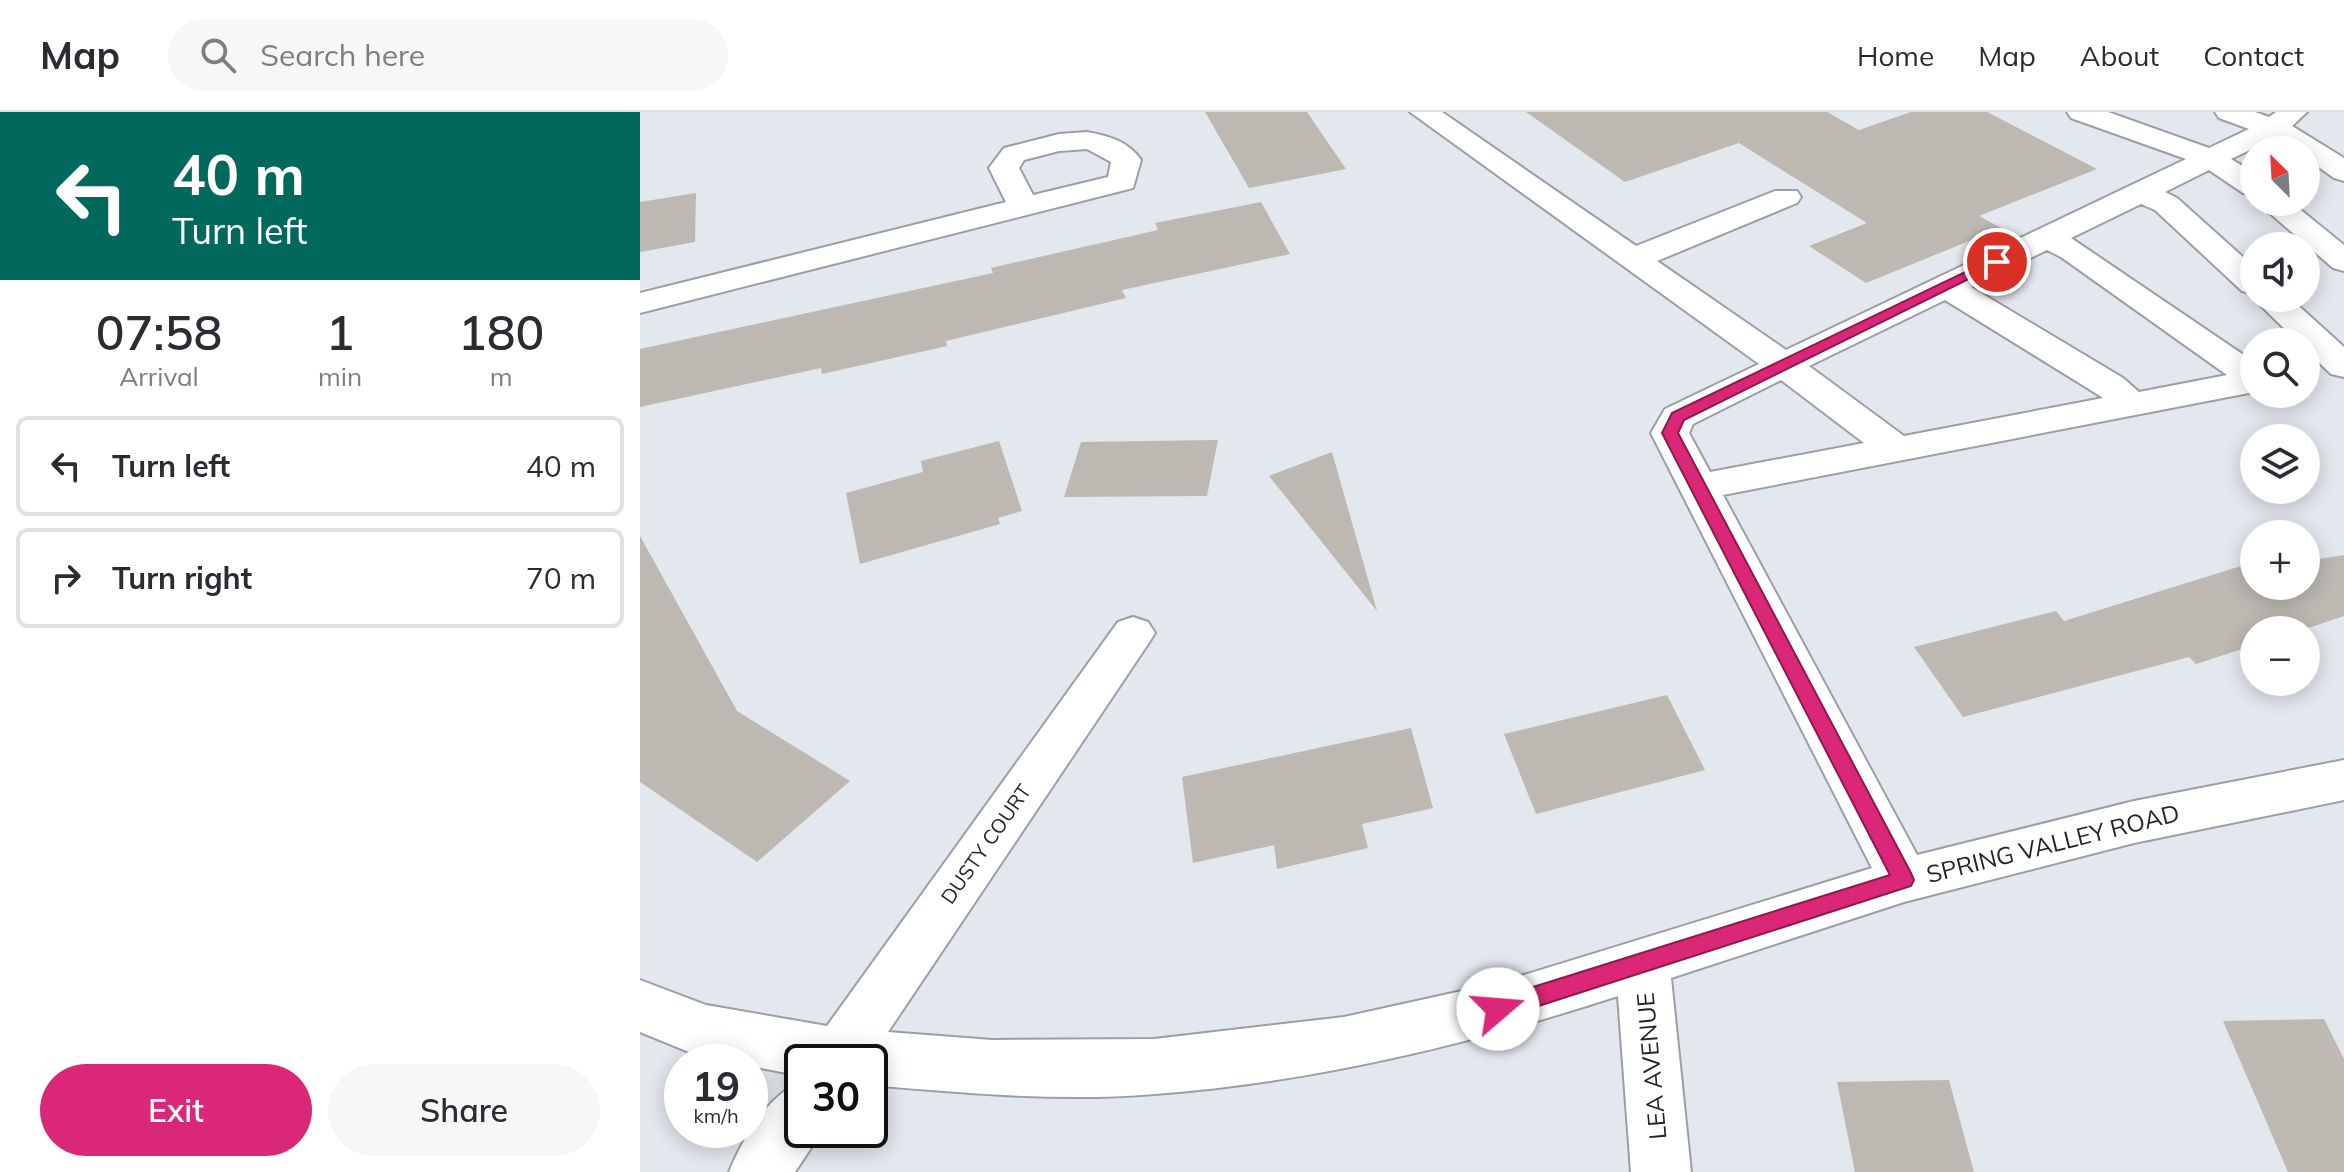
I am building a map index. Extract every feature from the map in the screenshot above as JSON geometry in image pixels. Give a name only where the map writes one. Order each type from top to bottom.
[{"type":"street","points":[[1424,112],[1784,365],[1897,449]]},
{"type":"street","points":[[2081,112],[2209,159],[2240,176]]},
{"type":"street","points":[[2229,112],[2283,120],[2299,140],[2344,172]]},
{"type":"street","points":[[1904,880],[1670,433],[1678,417],[2283,120]]},
{"type":"street","points":[[2141,192],[2166,204],[2240,271]]},
{"type":"street","points":[[1633,259],[1786,197]]},
{"type":"street","points":[[640,303],[1023,206]]},
{"type":"street","points":[[2289,216],[2344,261]]},
{"type":"street","points":[[2047,238],[2072,250],[2240,369]]},
{"type":"street","points":[[1946,286],[2110,386],[2131,404]]},
{"type":"street","points":[[2285,312],[2344,366]]},
{"type":"street","points":[[2320,378],[2344,377]]},
{"type":"street","points":[[1699,487],[2240,382]]},
{"type":"street","name":"DUSTY COURT","points":[[848,1044],[1133,633]]},
{"type":"street","name":"SPRING VALLEY ROAD","points":[[888,1062],[992,1068],[1170,1065],[1344,1044],[1498,1009],[1904,880],[2134,822],[2344,780]]},
{"type":"street","name":"LEA AVENUE","points":[[1642,961],[1661,1172]]},
{"type":"street","name":"SPRING VALLEY ROAD","points":[[640,1006],[706,1032],[784,1048]]},
{"type":"street","points":[[759,1172],[784,1136]]},
{"type":"building","points":[[1205,112],[1307,112],[1346,169],[1249,188]]},
{"type":"building","points":[[1526,112],[1827,112],[1859,130],[1911,112],[1987,112],[2097,169],[1979,216],[2001,228],[1866,283],[1809,246],[1867,223],[1739,143],[1625,182]]},
{"type":"building","points":[[696,193],[695,242],[640,252],[640,202]]},
{"type":"building","points":[[1261,202],[1290,254],[1122,290],[1126,298],[946,341],[947,346],[822,374],[821,368],[640,407],[640,349],[993,273],[991,268],[1158,230],[1155,223]]},
{"type":"building","points":[[1218,440],[1207,496],[1064,497],[1081,442]]},
{"type":"building","points":[[999,441],[1022,511],[998,518],[1000,524],[860,564],[846,493],[923,472],[921,461]]},
{"type":"building","points":[[1332,452],[1377,611],[1269,476]]},
{"type":"building","points":[[640,536],[737,711],[850,781],[757,862],[640,782]]},
{"type":"building","points":[[2344,555],[2344,616],[2320,624],[2320,616],[2240,616],[2240,650],[2196,664],[2189,657],[1963,717],[1914,647],[2056,611],[2064,621],[2240,566],[2240,600],[2320,600],[2320,559]]},
{"type":"building","points":[[1667,695],[1705,770],[1536,814],[1504,734]]},
{"type":"building","points":[[1411,728],[1433,808],[1362,824],[1368,848],[1277,869],[1274,845],[1193,863],[1182,777]]},
{"type":"building","points":[[2324,1019],[2344,1059],[2344,1172],[2288,1172],[2223,1021]]},
{"type":"building","points":[[1949,1080],[1974,1172],[1855,1172],[1837,1082]]},
{"type":"route","points":[[1498,1009],[1904,880],[1670,433],[1678,417],[1997,262]]}]
